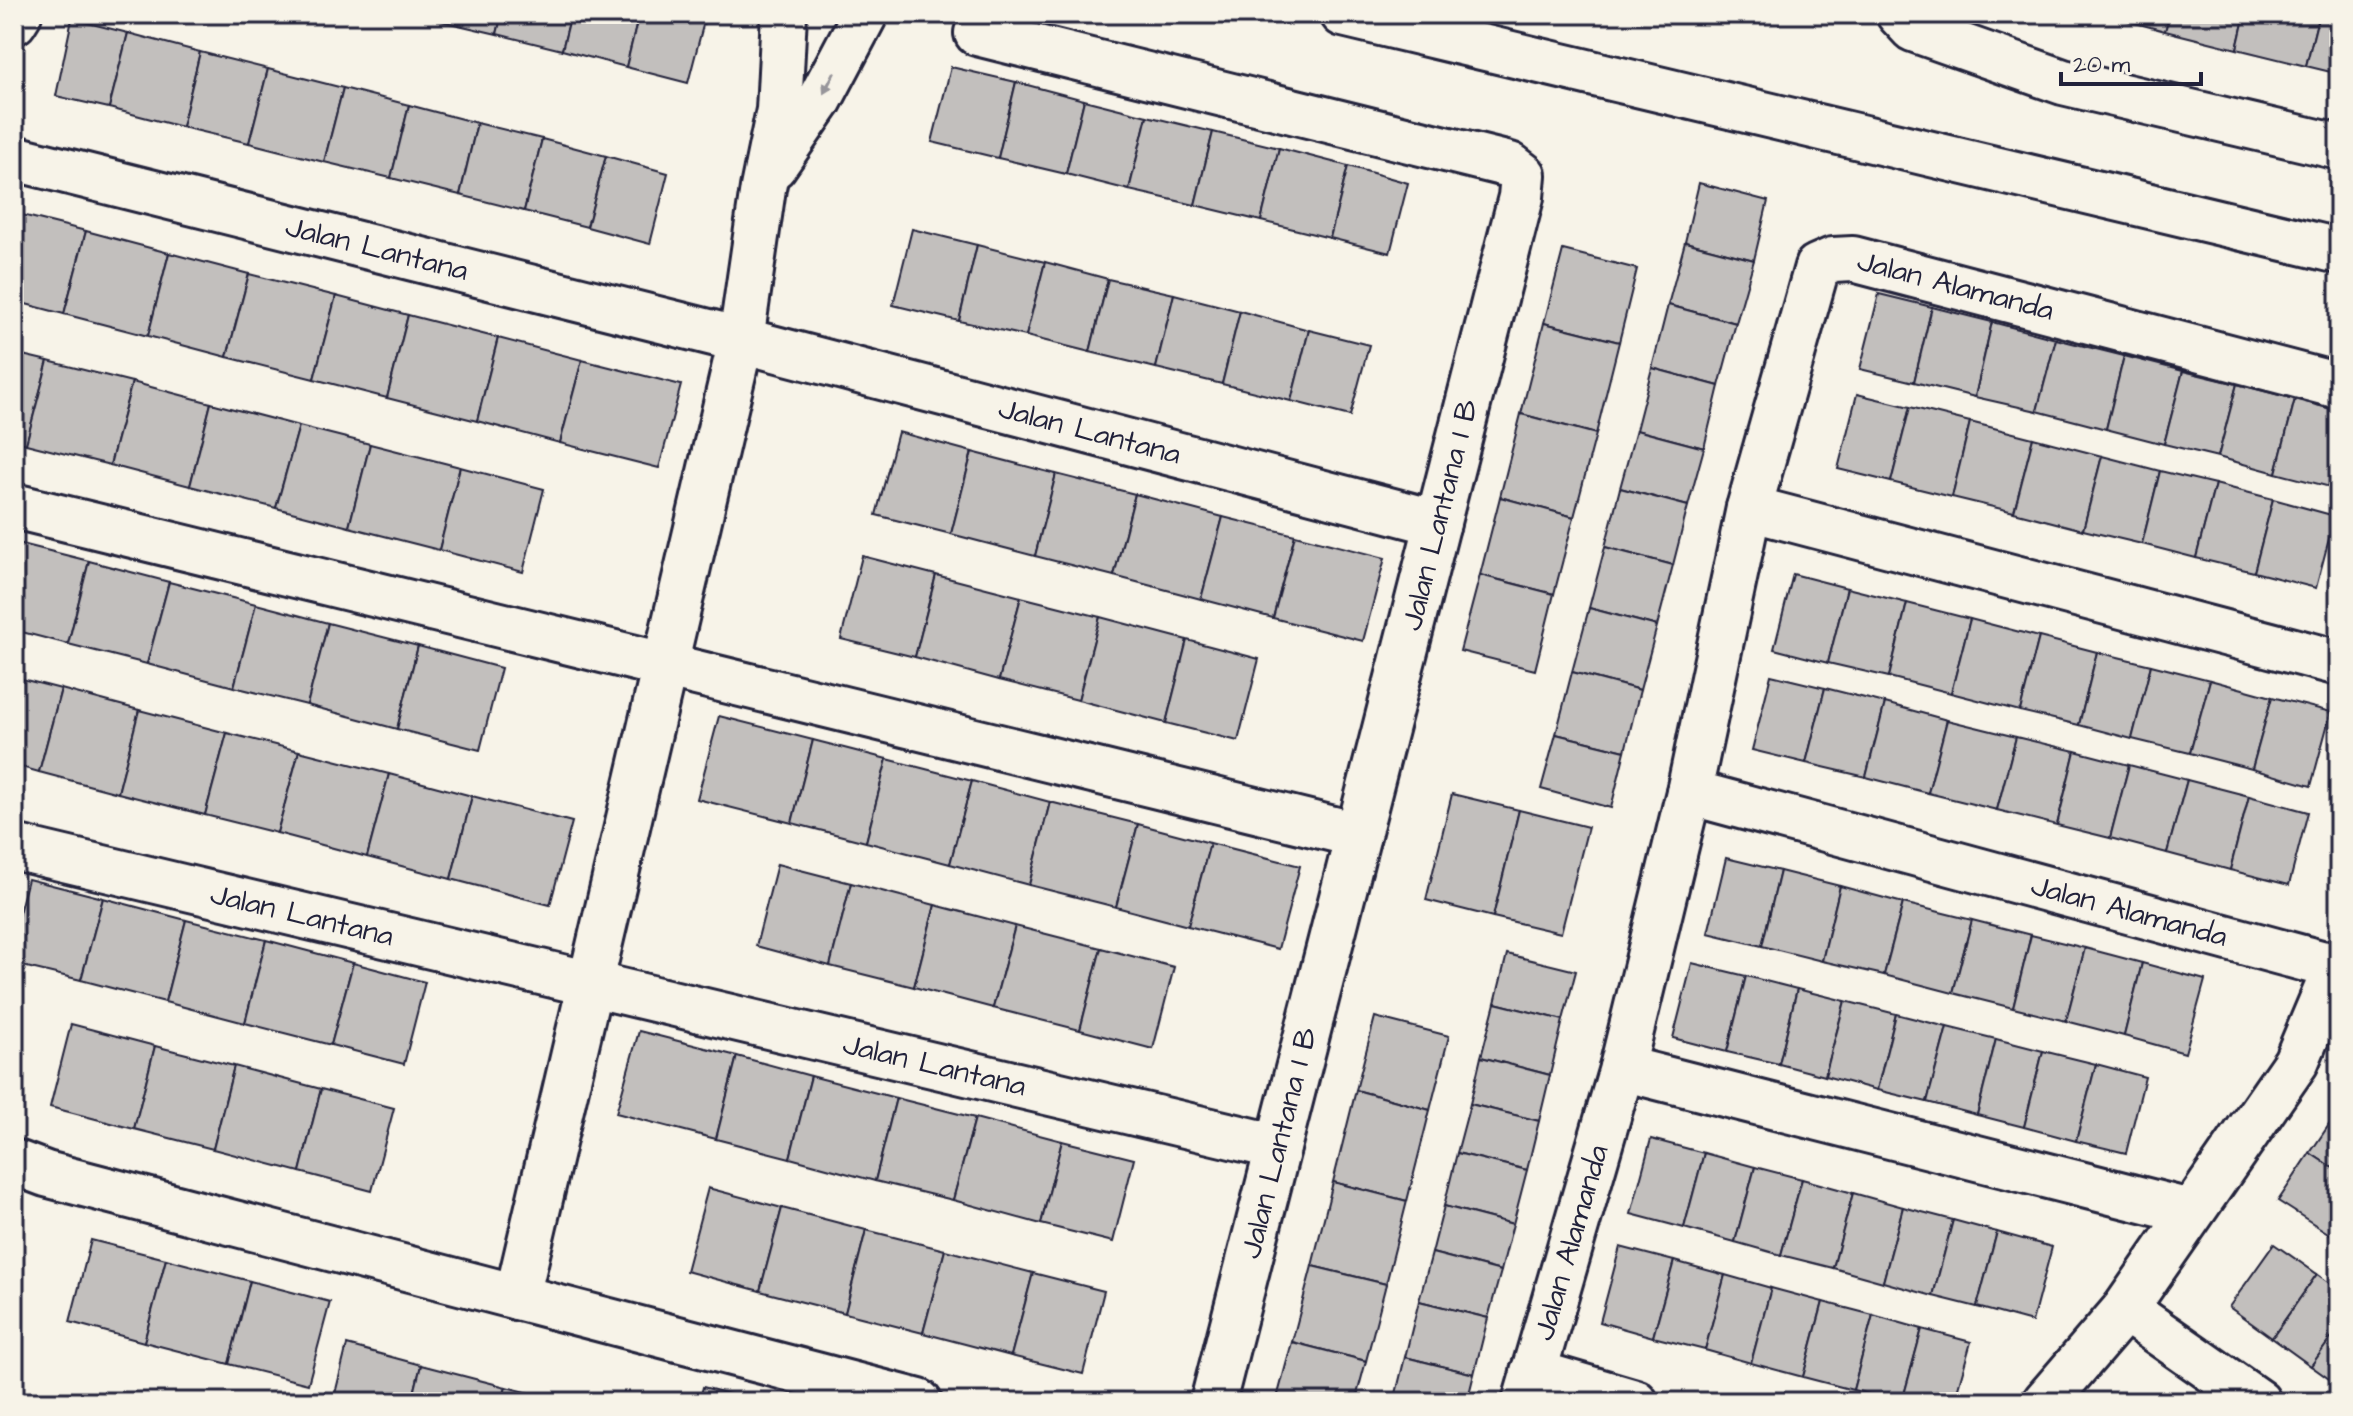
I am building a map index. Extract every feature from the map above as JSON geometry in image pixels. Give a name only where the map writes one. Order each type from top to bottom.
[{"type":"street","points":[[14,22],[19,14]]},
{"type":"street","points":[[517,1297],[741,340],[779,110],[784,14]]},
{"type":"street","points":[[766,178],[819,101],[865,14]]},
{"type":"street","points":[[1343,14],[2339,251]]},
{"type":"street","points":[[1899,14],[1913,29],[2063,82],[2339,147]]},
{"type":"street","name":"Jalan Lantana I B","points":[[977,33],[1510,165],[1523,175],[1521,197],[1213,1402]]},
{"type":"street","name":"Jalan Lantana","points":[[14,158],[741,340],[1438,523]]},
{"type":"street","name":"Jalan Alamanda","points":[[1635,1402],[1529,1387],[1622,1068],[1689,792],[1749,508],[1817,267],[1833,260],[1853,259],[2339,386]]},
{"type":"street","points":[[14,506],[1358,835]]},
{"type":"street","points":[[1749,508],[2339,663]]},
{"type":"street","name":"Jalan Alamanda","points":[[1689,792],[2338,965],[2296,1062],[2125,1309],[2045,1402]]},
{"type":"street","name":"Jalan Lantana","points":[[14,847],[1278,1147]]},
{"type":"street","points":[[1622,1068],[2190,1212]]},
{"type":"street","points":[[14,1162],[46,1174],[919,1402]]},
{"type":"street","points":[[2125,1309],[2258,1402]]},
{"type":"building","points":[[429,14],[502,14],[497,34],[428,18]]},
{"type":"building","points":[[502,14],[571,14],[562,50],[497,34]]},
{"type":"building","points":[[571,14],[639,14],[626,67],[562,50]]},
{"type":"building","points":[[639,14],[706,14],[688,83],[626,67]]},
{"type":"building","points":[[2102,14],[2170,14],[2165,31]]},
{"type":"building","points":[[2170,14],[2245,14],[2237,49],[2165,31]]},
{"type":"building","points":[[2245,14],[2319,14],[2306,66],[2237,49]]},
{"type":"building","points":[[2319,14],[2339,14],[2339,74],[2306,66]]},
{"type":"building","points":[[72,19],[128,33],[109,108],[56,96]]},
{"type":"building","points":[[128,33],[200,52],[182,127],[109,108]]},
{"type":"building","points":[[200,52],[268,69],[249,143],[182,127]]},
{"type":"building","points":[[951,67],[1016,82],[998,158],[932,142]]},
{"type":"building","points":[[268,69],[343,88],[324,162],[249,143]]},
{"type":"building","points":[[1016,82],[1084,100],[1066,174],[998,158]]},
{"type":"building","points":[[343,88],[409,105],[391,178],[324,162]]},
{"type":"building","points":[[1084,100],[1147,116],[1129,190],[1066,174]]},
{"type":"building","points":[[409,105],[477,123],[460,195],[391,178]]},
{"type":"building","points":[[1147,116],[1213,132],[1195,205],[1129,190]]},
{"type":"building","points":[[477,123],[542,139],[524,211],[460,195]]},
{"type":"building","points":[[1213,132],[1279,148],[1261,221],[1195,205]]},
{"type":"building","points":[[542,139],[606,156],[587,227],[524,211]]},
{"type":"building","points":[[1279,148],[1348,166],[1330,238],[1261,221]]},
{"type":"building","points":[[606,156],[668,173],[650,244],[587,227]]},
{"type":"building","points":[[1348,166],[1408,183],[1390,253],[1330,238]]},
{"type":"building","points":[[1699,183],[1768,201],[1754,260],[1685,242]]},
{"type":"building","points":[[14,213],[86,231],[64,314],[14,301]]},
{"type":"building","points":[[912,229],[977,245],[959,321],[893,305]]},
{"type":"building","points":[[86,231],[169,253],[148,336],[64,314]]},
{"type":"building","points":[[1685,242],[1754,260],[1736,323],[1668,305]]},
{"type":"building","points":[[977,245],[1045,262],[1026,336],[959,321]]},
{"type":"building","points":[[1563,250],[1637,269],[1619,342],[1544,323]]},
{"type":"building","points":[[169,253],[249,274],[227,357],[148,336]]},
{"type":"building","points":[[1045,262],[1108,279],[1090,352],[1026,336]]},
{"type":"building","points":[[249,274],[336,296],[314,379],[227,357]]},
{"type":"building","points":[[1108,279],[1174,294],[1156,368],[1090,352]]},
{"type":"building","points":[[1174,294],[1240,311],[1222,384],[1156,368]]},
{"type":"building","points":[[1879,294],[1932,307],[1914,382],[1860,369]]},
{"type":"building","points":[[336,296],[408,315],[387,398],[314,379]]},
{"type":"building","points":[[1668,305],[1736,323],[1719,386],[1652,368]]},
{"type":"building","points":[[1932,307],[1992,322],[1975,397],[1914,382]]},
{"type":"building","points":[[1240,311],[1309,330],[1291,401],[1222,384]]},
{"type":"building","points":[[408,315],[498,338],[477,421],[387,398]]},
{"type":"building","points":[[1992,322],[2056,339],[2037,411],[1975,397]]},
{"type":"building","points":[[1544,323],[1619,342],[1596,434],[1521,414]]},
{"type":"building","points":[[1309,330],[1369,345],[1350,416],[1291,401]]},
{"type":"building","points":[[498,338],[582,360],[560,443],[477,421]]},
{"type":"building","points":[[2056,339],[2124,356],[2106,429],[2037,411]]},
{"type":"building","points":[[14,353],[48,361],[26,444],[14,440]]},
{"type":"building","points":[[2124,356],[2183,371],[2164,444],[2106,429]]},
{"type":"building","points":[[582,360],[681,385],[659,468],[560,443]]},
{"type":"building","points":[[48,361],[132,382],[110,465],[26,444]]},
{"type":"building","points":[[1652,368],[1719,386],[1704,448],[1636,430]]},
{"type":"building","points":[[2183,371],[2237,384],[2218,457],[2164,444]]},
{"type":"building","points":[[132,382],[211,403],[190,486],[110,465]]},
{"type":"building","points":[[2237,384],[2295,399],[2276,473],[2218,457]]},
{"type":"building","points":[[1857,394],[1910,407],[1891,482],[1838,469]]},
{"type":"building","points":[[2295,399],[2339,411],[2338,489],[2276,473]]},
{"type":"building","points":[[211,403],[299,426],[276,508],[190,486]]},
{"type":"building","points":[[1910,407],[1970,422],[1952,497],[1891,482]]},
{"type":"building","points":[[1521,414],[1596,434],[1574,517],[1500,497]]},
{"type":"building","points":[[1970,422],[2033,438],[2014,512],[1952,497]]},
{"type":"building","points":[[299,426],[370,444],[349,527],[276,508]]},
{"type":"building","points":[[1636,430],[1704,448],[1688,506],[1620,488]]},
{"type":"building","points":[[898,432],[972,452],[951,534],[876,515]]},
{"type":"building","points":[[2033,438],[2102,456],[2083,530],[2014,512]]},
{"type":"building","points":[[370,444],[460,467],[439,550],[349,527]]},
{"type":"building","points":[[972,452],[1056,474],[1035,556],[951,534]]},
{"type":"building","points":[[2102,456],[2160,471],[2142,544],[2083,530]]},
{"type":"building","points":[[460,467],[544,489],[523,572],[439,550]]},
{"type":"building","points":[[2160,471],[2215,484],[2196,558],[2142,544]]},
{"type":"building","points":[[1056,474],[1135,494],[1114,576],[1035,556]]},
{"type":"building","points":[[2215,484],[2273,499],[2254,572],[2196,558]]},
{"type":"building","points":[[1620,488],[1688,506],[1673,565],[1605,547]]},
{"type":"building","points":[[1135,494],[1223,517],[1201,599],[1114,576]]},
{"type":"building","points":[[1500,497],[1574,517],[1554,594],[1480,575]]},
{"type":"building","points":[[2273,499],[2335,516],[2316,588],[2254,572]]},
{"type":"building","points":[[1223,517],[1295,535],[1273,618],[1201,599]]},
{"type":"building","points":[[1295,535],[1385,558],[1363,641],[1273,618]]},
{"type":"building","points":[[14,542],[89,561],[68,644],[14,630]]},
{"type":"building","points":[[1605,547],[1673,565],[1657,626],[1589,608]]},
{"type":"building","points":[[862,556],[936,575],[915,657],[841,639]]},
{"type":"building","points":[[89,561],[169,582],[147,664],[68,644]]},
{"type":"building","points":[[1793,574],[1847,588],[1828,663],[1774,649]]},
{"type":"building","points":[[936,575],[1021,597],[999,680],[915,657]]},
{"type":"building","points":[[1480,575],[1554,594],[1535,670],[1460,651]]},
{"type":"building","points":[[169,582],[256,604],[234,687],[147,664]]},
{"type":"building","points":[[1847,588],[1907,603],[1889,677],[1828,663]]},
{"type":"building","points":[[1021,597],[1100,617],[1078,700],[999,680]]},
{"type":"building","points":[[1907,603],[1970,619],[1951,693],[1889,677]]},
{"type":"building","points":[[256,604],[328,623],[307,705],[234,687]]},
{"type":"building","points":[[1589,608],[1657,626],[1640,690],[1572,672]]},
{"type":"building","points":[[1100,617],[1187,640],[1166,723],[1078,700]]},
{"type":"building","points":[[1970,619],[2039,637],[2020,711],[1951,693]]},
{"type":"building","points":[[328,623],[418,646],[397,729],[307,705]]},
{"type":"building","points":[[2039,637],[2097,652],[2079,725],[2020,711]]},
{"type":"building","points":[[1187,640],[1259,659],[1238,741],[1166,723]]},
{"type":"building","points":[[418,646],[501,668],[480,750],[397,729]]},
{"type":"building","points":[[2097,652],[2151,665],[2132,739],[2079,725]]},
{"type":"building","points":[[2151,665],[2210,680],[2190,753],[2132,739]]},
{"type":"building","points":[[1572,672],[1640,690],[1625,751],[1556,734]]},
{"type":"building","points":[[1771,675],[1825,688],[1806,763],[1752,750]]},
{"type":"building","points":[[14,677],[61,689],[39,772],[14,765]]},
{"type":"building","points":[[2210,680],[2272,697],[2252,769],[2190,753]]},
{"type":"building","points":[[1825,688],[1885,703],[1866,777],[1806,763]]},
{"type":"building","points":[[61,689],[139,710],[118,793],[39,772]]},
{"type":"building","points":[[2272,697],[2331,712],[2311,786],[2252,769]]},
{"type":"building","points":[[1885,703],[1947,720],[1928,793],[1866,777]]},
{"type":"building","points":[[139,710],[227,733],[205,815],[118,793]]},
{"type":"building","points":[[719,716],[813,740],[792,823],[697,799]]},
{"type":"building","points":[[1947,720],[2016,737],[1997,810],[1928,793]]},
{"type":"building","points":[[227,733],[299,751],[277,833],[205,815]]},
{"type":"building","points":[[1556,734],[1625,751],[1611,808],[1541,789]]},
{"type":"building","points":[[2016,737],[2075,751],[2057,825],[1997,810]]},
{"type":"building","points":[[813,740],[887,759],[866,842],[792,823]]},
{"type":"building","points":[[299,751],[389,774],[367,857],[277,833]]},
{"type":"building","points":[[2075,751],[2129,765],[2110,838],[2057,825]]},
{"type":"building","points":[[887,759],[972,781],[950,864],[866,842]]},
{"type":"building","points":[[2129,765],[2187,780],[2167,853],[2110,838]]},
{"type":"building","points":[[389,774],[472,796],[451,879],[367,857]]},
{"type":"building","points":[[2187,780],[2249,796],[2230,870],[2167,853]]},
{"type":"building","points":[[972,781],[1050,802],[1029,885],[950,864]]},
{"type":"building","points":[[1452,794],[1519,810],[1493,917],[1426,900]]},
{"type":"building","points":[[472,796],[572,822],[550,905],[451,879]]},
{"type":"building","points":[[2249,796],[2308,812],[2289,885],[2230,870]]},
{"type":"building","points":[[1050,802],[1138,824],[1116,907],[1029,885]]},
{"type":"building","points":[[1519,810],[1588,827],[1561,933],[1493,917]]},
{"type":"building","points":[[1138,824],[1210,843],[1188,926],[1116,907]]},
{"type":"building","points":[[1210,843],[1300,866],[1278,949],[1188,926]]},
{"type":"building","points":[[1726,858],[1780,871],[1762,946],[1708,933]]},
{"type":"building","points":[[777,864],[851,883],[830,966],[756,946]]},
{"type":"building","points":[[1780,871],[1840,886],[1822,961],[1762,946]]},
{"type":"building","points":[[28,879],[103,898],[81,980],[14,964],[14,932]]},
{"type":"building","points":[[851,883],[935,905],[914,987],[830,966]]},
{"type":"building","points":[[1840,886],[1903,903],[1884,975],[1822,961]]},
{"type":"building","points":[[103,898],[186,920],[165,1002],[81,980]]},
{"type":"building","points":[[1903,903],[1972,920],[1953,993],[1884,975]]},
{"type":"building","points":[[935,905],[1015,926],[993,1008],[914,987]]},
{"type":"building","points":[[186,920],[266,940],[245,1023],[165,1002]]},
{"type":"building","points":[[1972,920],[2031,935],[2013,1008],[1953,993]]},
{"type":"building","points":[[1015,926],[1101,948],[1080,1030],[993,1008]]},
{"type":"building","points":[[2031,935],[2085,948],[2066,1021],[2013,1008]]},
{"type":"building","points":[[266,940],[353,963],[331,1045],[245,1023]]},
{"type":"building","points":[[1101,948],[1174,967],[1153,1049],[1080,1030]]},
{"type":"building","points":[[2085,948],[2142,963],[2124,1036],[2066,1021]]},
{"type":"building","points":[[1507,954],[1576,971],[1563,1020],[1495,1003]]},
{"type":"building","points":[[353,963],[425,982],[404,1064],[331,1045]]},
{"type":"building","points":[[1692,963],[1746,976],[1727,1052],[1673,1038]]},
{"type":"building","points":[[2142,963],[2205,980],[2185,1053],[2124,1036]]},
{"type":"building","points":[[1746,976],[1797,989],[1779,1064],[1727,1052]]},
{"type":"building","points":[[1797,989],[1845,1001],[1825,1076],[1779,1064]]},
{"type":"building","points":[[1845,1001],[1896,1014],[1877,1090],[1825,1076]]},
{"type":"building","points":[[1495,1003],[1563,1020],[1550,1075],[1481,1057]]},
{"type":"building","points":[[1896,1014],[1947,1027],[1927,1102],[1877,1090]]},
{"type":"building","points":[[1375,1017],[1449,1036],[1430,1110],[1356,1090]]},
{"type":"building","points":[[71,1024],[155,1046],[134,1129],[50,1107]]},
{"type":"building","points":[[1947,1027],[1996,1039],[1977,1115],[1927,1102]]},
{"type":"building","points":[[639,1031],[737,1056],[716,1139],[616,1113]]},
{"type":"building","points":[[1996,1039],[2043,1051],[2024,1127],[1977,1115]]},
{"type":"building","points":[[155,1046],[234,1066],[213,1149],[134,1129]]},
{"type":"building","points":[[2043,1051],[2096,1064],[2076,1141],[2024,1127]]},
{"type":"building","points":[[737,1056],[811,1076],[790,1158],[716,1139]]},
{"type":"building","points":[[1481,1057],[1550,1075],[1539,1121],[1470,1104]]},
{"type":"building","points":[[2096,1064],[2145,1077],[2126,1153],[2076,1141]]},
{"type":"building","points":[[234,1066],[321,1089],[300,1172],[213,1149]]},
{"type":"building","points":[[811,1076],[896,1098],[875,1181],[790,1158]]},
{"type":"building","points":[[321,1089],[394,1108],[372,1191],[300,1172]]},
{"type":"building","points":[[1356,1090],[1430,1110],[1407,1201],[1333,1182]]},
{"type":"building","points":[[896,1098],[975,1118],[953,1200],[875,1181]]},
{"type":"building","points":[[1470,1104],[1539,1121],[1527,1170],[1457,1153]]},
{"type":"building","points":[[2339,1110],[2339,1172],[2310,1153]]},
{"type":"building","points":[[975,1118],[1062,1141],[1041,1224],[953,1200]]},
{"type":"building","points":[[1651,1139],[1704,1153],[1684,1228],[1631,1214]]},
{"type":"building","points":[[1062,1141],[1134,1159],[1113,1242],[1041,1224]]},
{"type":"building","points":[[1457,1153],[1527,1170],[1513,1224],[1444,1206]]},
{"type":"building","points":[[1704,1153],[1755,1167],[1735,1242],[1684,1228]]},
{"type":"building","points":[[2310,1153],[2339,1172],[2339,1240],[2278,1201]]},
{"type":"building","points":[[1755,1167],[1802,1179],[1781,1255],[1735,1242]]},
{"type":"building","points":[[1802,1179],[1853,1193],[1833,1268],[1781,1255]]},
{"type":"building","points":[[1333,1182],[1407,1201],[1386,1284],[1312,1266]]},
{"type":"building","points":[[708,1188],[782,1208],[760,1291],[686,1271]]},
{"type":"building","points":[[1853,1193],[1903,1207],[1883,1282],[1833,1268]]},
{"type":"building","points":[[1444,1206],[1513,1224],[1501,1271],[1432,1253]]},
{"type":"building","points":[[1903,1207],[1953,1220],[1933,1296],[1883,1282]]},
{"type":"building","points":[[782,1208],[866,1230],[845,1313],[760,1291]]},
{"type":"building","points":[[1953,1220],[1997,1232],[1977,1307],[1933,1296]]},
{"type":"building","points":[[866,1230],[945,1250],[923,1333],[845,1313]]},
{"type":"building","points":[[1997,1232],[2052,1247],[2032,1322],[1977,1307]]},
{"type":"building","points":[[91,1240],[166,1259],[144,1342],[70,1322]]},
{"type":"building","points":[[2274,1244],[2317,1274],[2272,1338],[2229,1307]]},
{"type":"building","points":[[1620,1247],[1674,1261],[1653,1337],[1600,1322]]},
{"type":"building","points":[[945,1250],[1033,1273],[1011,1356],[923,1333]]},
{"type":"building","points":[[1432,1253],[1501,1271],[1488,1318],[1419,1301]]},
{"type":"building","points":[[166,1259],[250,1281],[229,1364],[144,1342]]},
{"type":"building","points":[[1674,1261],[1725,1275],[1705,1350],[1653,1337]]},
{"type":"building","points":[[1312,1266],[1386,1284],[1366,1361],[1292,1342]]},
{"type":"building","points":[[1033,1273],[1104,1291],[1083,1374],[1011,1356]]},
{"type":"building","points":[[2317,1274],[2339,1290],[2339,1327],[2311,1366],[2272,1338]]},
{"type":"building","points":[[1725,1275],[1771,1288],[1751,1363],[1705,1350]]},
{"type":"building","points":[[250,1281],[330,1302],[308,1384],[229,1364]]},
{"type":"building","points":[[1771,1288],[1823,1302],[1803,1377],[1751,1363]]},
{"type":"building","points":[[1419,1301],[1488,1318],[1474,1374],[1405,1357]]},
{"type":"building","points":[[1823,1302],[1873,1315],[1853,1390],[1803,1377]]},
{"type":"building","points":[[1873,1315],[1922,1329],[1902,1402],[1853,1390]]},
{"type":"building","points":[[2339,1327],[2339,1386],[2311,1366]]},
{"type":"building","points":[[1922,1329],[1971,1342],[1954,1402],[1902,1402]]},
{"type":"building","points":[[1292,1342],[1366,1361],[1355,1402],[1276,1402]]},
{"type":"building","points":[[347,1345],[421,1365],[412,1402],[333,1402]]},
{"type":"building","points":[[1405,1357],[1474,1374],[1467,1402],[1394,1402]]},
{"type":"building","points":[[421,1365],[506,1387],[502,1402],[412,1402]]},
{"type":"building","points":[[506,1387],[566,1402],[502,1402]]},
{"type":"building","points":[[703,1387],[760,1402],[699,1402]]}]
